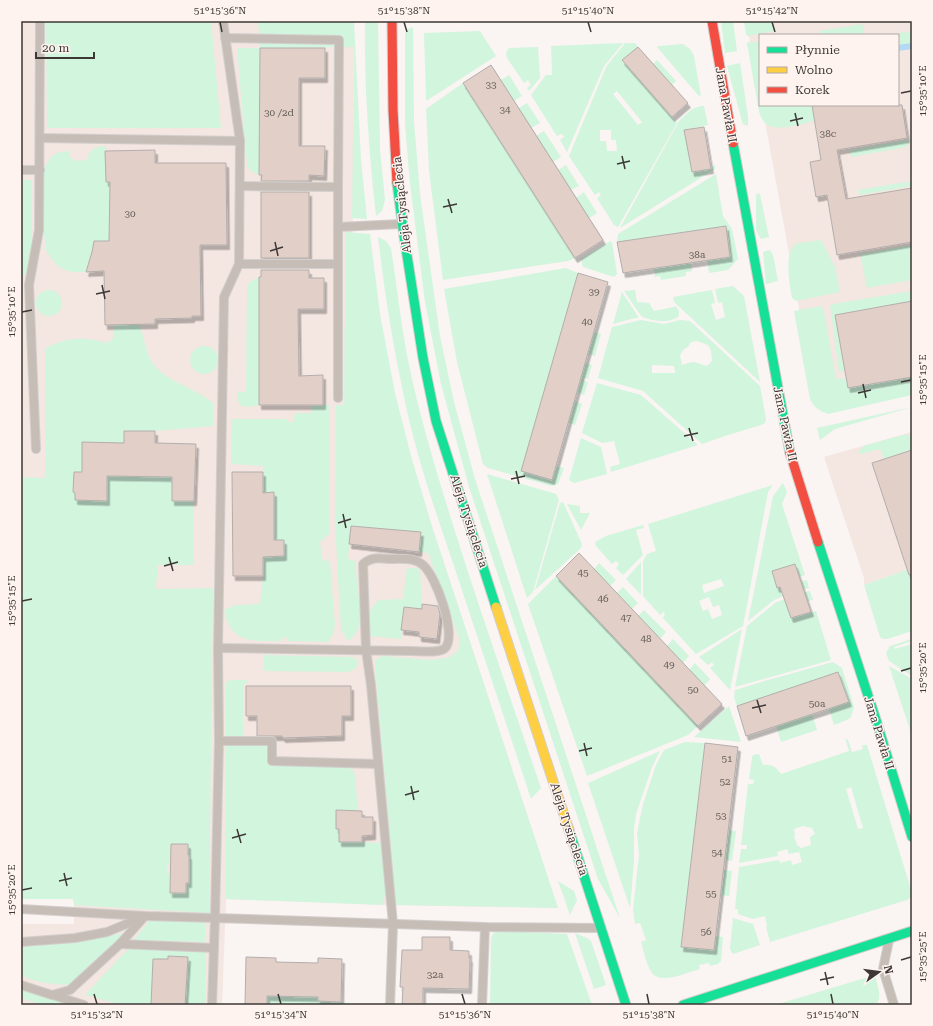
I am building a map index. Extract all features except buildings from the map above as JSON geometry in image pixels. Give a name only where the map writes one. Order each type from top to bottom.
[{"type":"street","name":"Aleja Tysiąclecia","points":[[392,21],[393,110],[397,180],[402,224],[423,358],[436,421],[626,1005]]},
{"type":"street","name":"Jana Pawła II","points":[[712,21],[788,448],[874,713],[912,837]]},
{"type":"street","points":[[686,1005],[912,931]]},
{"type":"lane","points":[[36,449],[25,285],[39,230],[40,21]]},
{"type":"lane","points":[[212,1005],[219,741],[218,648],[224,297],[239,264],[240,186],[240,141],[223,21]]},
{"type":"lane","points":[[225,38],[339,40],[338,398]]},
{"type":"lane","points":[[40,138],[240,141]]},
{"type":"lane","points":[[21,170],[40,170]]},
{"type":"lane","points":[[240,186],[338,186]]},
{"type":"lane","points":[[338,227],[402,224]]},
{"type":"lane","points":[[239,264],[338,264]]},
{"type":"lane","points":[[218,648],[366,650],[427,652],[440,651],[446,648],[449,630],[443,605],[430,573],[422,564],[411,559],[375,558],[368,560],[363,564],[366,650],[371,685],[393,924],[390,1005]]},
{"type":"lane","points":[[219,741],[272,741],[272,761],[378,764]]},
{"type":"lane","points":[[21,909],[145,916],[485,927],[601,928]]},
{"type":"lane","points":[[21,942],[75,938],[107,932],[145,916]]},
{"type":"lane","points":[[52,995],[70,990],[120,944],[145,916]]},
{"type":"lane","points":[[482,1005],[485,927]]},
{"type":"lane","points":[[889,939],[883,969],[894,1005]]},
{"type":"lane","points":[[120,944],[214,948]]},
{"type":"lane","points":[[21,985],[84,1005]]},
{"type":"shaded area","points":[[21,21],[354,21],[351,517],[434,533],[558,908],[391,905],[226,899],[222,1005],[21,1005],[21,924],[74,924],[75,777],[21,776]]},
{"type":"shaded area","points":[[746,21],[912,21],[912,387],[817,407],[762,106],[899,106],[899,34],[759,34],[759,92]]},
{"type":"shaded area","points":[[912,432],[912,568],[864,585],[864,578],[824,457]]},
{"type":"green space","points":[[46,21],[211,21],[221,128],[47,128]]},
{"type":"green space","points":[[258,21],[354,21],[361,160],[367,219],[352,218],[354,47],[260,48]]},
{"type":"green space","points":[[365,21],[378,21],[380,149],[385,200],[382,211],[376,216],[371,168],[365,70]]},
{"type":"green space","points":[[721,21],[733,21],[737,51],[725,53]]},
{"type":"green space","points":[[744,21],[773,21],[775,31],[747,36]]},
{"type":"green space","points":[[862,24],[865,34],[820,34],[819,31]]},
{"type":"green space","points":[[413,27],[414,122],[420,194],[440,336],[454,402],[475,479],[620,918],[598,879],[469,487],[441,384],[425,302],[410,184],[405,125],[405,34],[408,29]]},
{"type":"green space","points":[[480,31],[496,56],[426,101],[424,33]]},
{"type":"green space","points":[[912,31],[912,46],[901,48],[899,51],[899,34],[896,34]]},
{"type":"green space","points":[[749,41],[749,43],[759,41],[759,106],[812,106],[814,121],[782,128],[770,126],[764,122],[759,112],[747,43]]},
{"type":"green space","points":[[623,43],[604,66],[567,152],[560,140],[564,137],[562,134],[557,136],[531,95],[546,75],[552,75],[551,46]]},
{"type":"green space","points":[[625,43],[635,43],[638,47],[622,61],[653,64],[657,60],[676,81],[672,85],[650,90],[677,123],[618,227],[614,225],[597,198],[601,195],[599,192],[595,195],[569,156],[606,67]],"holes":[[[617,91],[642,122],[638,125],[613,94]],[[600,130],[611,130],[611,140],[616,140],[617,151],[607,151],[606,141],[600,141]]]},
{"type":"green space","points":[[683,44],[690,49],[694,56],[701,96],[698,95],[657,47]]},
{"type":"green space","points":[[538,47],[540,78],[529,91],[527,88],[531,85],[528,80],[524,83],[507,58],[506,53],[509,48]]},
{"type":"green space","points":[[237,48],[260,48],[259,175],[252,172],[248,167]]},
{"type":"green space","points":[[740,63],[748,116],[748,126],[743,124],[727,66]]},
{"type":"green space","points":[[509,75],[522,96],[514,101],[501,80]]},
{"type":"green space","points":[[463,83],[575,258],[568,261],[443,280],[429,171],[426,109]]},
{"type":"green space","points":[[527,103],[540,123],[531,128],[519,108]]},
{"type":"green space","points":[[704,106],[708,125],[685,130],[692,172],[711,169],[712,166],[715,165],[715,169],[620,228],[679,121],[692,109]]},
{"type":"green space","points":[[544,131],[561,157],[553,162],[536,136]]},
{"type":"green space","points":[[908,140],[910,142],[906,147],[851,157],[850,150]]},
{"type":"green space","points":[[106,146],[106,182],[110,182],[109,241],[94,241],[86,269],[88,272],[72,272],[65,270],[58,266],[46,250],[44,234],[44,169],[51,158],[59,152],[69,151],[70,157],[75,161],[87,160],[93,149]]},
{"type":"green space","points":[[566,165],[579,186],[571,190],[558,170]]},
{"type":"green space","points":[[716,174],[723,216],[732,229],[738,259],[728,270],[709,273],[707,260],[730,257],[725,226],[617,242],[618,234]]},
{"type":"green space","points":[[21,180],[32,180],[31,270],[21,277]]},
{"type":"green space","points":[[912,181],[912,186],[859,195],[858,190]]},
{"type":"green space","points":[[584,192],[597,213],[589,218],[576,198]]},
{"type":"green space","points":[[758,193],[760,194],[769,237],[761,239],[756,230],[756,195]]},
{"type":"green space","points":[[346,232],[370,234],[380,314],[395,393],[411,456],[434,533],[558,908],[396,905],[375,665],[376,659],[383,656],[430,660],[448,658],[458,651],[460,640],[428,553],[419,552],[421,532],[351,526],[348,559],[355,561],[361,620],[357,632],[348,641],[341,630],[335,525],[336,405],[344,405]]},
{"type":"green space","points":[[378,237],[386,241],[391,248],[401,321],[409,365],[434,463],[474,589],[541,788],[531,799],[434,505],[414,438],[403,392],[392,334]]},
{"type":"green space","points":[[821,240],[835,267],[840,292],[796,301],[792,298],[788,270],[788,261],[792,248],[798,243]]},
{"type":"green space","points":[[611,241],[617,274],[614,277],[583,267],[581,259]]},
{"type":"green space","points":[[912,245],[912,280],[867,288],[860,254]]},
{"type":"green space","points":[[770,250],[773,255],[778,281],[766,284],[763,252]]},
{"type":"green space","points":[[691,263],[692,271],[686,272],[686,276],[661,280],[660,276],[655,277],[654,269]]},
{"type":"green space","points":[[566,268],[578,273],[521,471],[555,466],[564,468],[558,484],[552,486],[488,468],[483,464],[457,362],[444,289]]},
{"type":"green space","points":[[259,277],[259,405],[249,407],[241,406],[237,399],[237,393],[246,391],[247,286],[251,281]]},
{"type":"green space","points":[[733,286],[744,296],[760,382],[674,302],[673,297],[712,290],[715,303],[711,304],[716,320],[725,317],[722,302],[718,303],[715,289]]},
{"type":"green space","points":[[49,290],[58,294],[62,303],[58,312],[49,316],[40,312],[36,303],[40,294]]},
{"type":"green space","points":[[635,290],[637,302],[649,303],[654,311],[675,306],[679,311],[678,317],[669,321],[656,321],[642,317],[624,291]]},
{"type":"green space","points":[[912,291],[912,301],[835,315],[844,371],[839,372],[830,306],[833,304]]},
{"type":"green space","points":[[622,292],[639,318],[613,324]]},
{"type":"green space","points":[[821,306],[824,311],[836,379],[846,378],[848,388],[912,377],[912,395],[828,414],[815,407],[810,399],[794,311]]},
{"type":"green space","points":[[641,320],[664,324],[680,320],[690,321],[760,386],[766,419],[765,423],[702,444],[643,391],[598,378],[612,327]],"holes":[[[697,341],[708,345],[711,351],[712,361],[707,366],[694,362],[682,365],[680,355],[691,342]],[[652,365],[674,366],[675,373],[652,373]]]},
{"type":"green space","points":[[113,325],[140,325],[149,357],[157,368],[172,379],[213,403],[213,426],[155,431],[124,431],[124,443],[82,442],[82,472],[74,472],[73,492],[75,493],[75,500],[106,501],[107,476],[172,477],[172,501],[194,501],[194,565],[158,565],[156,589],[213,588],[209,913],[74,905],[73,899],[21,899],[21,477],[45,478],[45,348],[69,340],[90,339],[107,343],[114,338]],"holes":[[[171,844],[188,844],[189,883],[186,883],[186,893],[170,893],[170,873],[167,873],[167,864],[170,864]]]},
{"type":"green space","points":[[594,332],[601,334],[595,356],[587,354]]},
{"type":"green space","points":[[204,346],[214,350],[218,360],[214,370],[204,374],[194,370],[190,360],[194,350]]},
{"type":"green space","points":[[585,363],[592,365],[588,379],[584,378],[584,381],[588,382],[584,395],[576,392]]},
{"type":"green space","points":[[597,383],[641,395],[698,445],[611,472],[610,467],[620,464],[614,441],[602,443],[582,433]]},
{"type":"green space","points":[[574,401],[582,404],[575,425],[568,422]]},
{"type":"green space","points":[[311,405],[330,405],[329,534],[320,542],[322,559],[330,562],[335,625],[333,634],[328,642],[287,641],[286,637],[281,638],[281,641],[261,641],[244,638],[237,635],[232,629],[227,621],[224,610],[236,605],[260,604],[263,576],[263,557],[284,556],[284,540],[274,540],[274,493],[263,493],[263,466],[231,464],[232,419],[287,419],[287,422],[293,422],[295,413],[311,413]]},
{"type":"green space","points":[[912,407],[835,429],[820,440],[817,428]]},
{"type":"green space","points":[[903,435],[912,435],[912,450],[884,459],[880,449],[861,454],[858,453],[863,446]]},
{"type":"green space","points":[[581,438],[601,447],[607,474],[574,483],[569,480]]},
{"type":"green space","points":[[487,474],[556,494],[559,500],[533,592],[527,598]]},
{"type":"green space","points":[[783,483],[787,492],[782,504],[805,575],[799,577],[795,565],[772,572],[777,588],[807,580],[809,588],[795,591],[774,600],[748,621],[773,496]]},
{"type":"green space","points":[[773,485],[768,492],[743,626],[696,654],[663,618],[665,614],[663,612],[660,615],[643,596],[643,561],[647,554],[656,551],[648,524]],"holes":[[[721,579],[724,586],[704,593],[702,585]],[[709,597],[713,607],[719,605],[722,615],[712,619],[708,609],[703,611],[699,601]]]},
{"type":"green space","points":[[563,502],[582,544],[581,548],[535,590],[560,503]]},
{"type":"green space","points":[[567,504],[580,506],[580,513],[590,513],[581,530]]},
{"type":"green space","points":[[643,525],[644,528],[636,530],[643,555],[623,575],[616,568],[619,564],[616,561],[612,564],[596,546],[595,542],[606,536]]},
{"type":"green space","points":[[641,562],[641,595],[626,579]]},
{"type":"green space","points":[[599,563],[616,580],[610,586],[594,569]]},
{"type":"green space","points":[[407,568],[417,568],[420,570],[422,609],[404,607],[401,639],[370,636],[369,616],[372,608],[379,600],[403,599]]},
{"type":"green space","points":[[912,568],[912,631],[883,639],[880,637],[864,585]]},
{"type":"green space","points":[[556,576],[698,726],[688,735],[587,776],[528,604]]},
{"type":"green space","points":[[623,587],[638,603],[632,609],[617,593]]},
{"type":"green space","points":[[810,591],[813,600],[808,601],[806,596],[786,602],[791,618],[816,611],[831,660],[735,687],[747,626],[775,603],[796,594]]},
{"type":"green space","points":[[644,610],[666,632],[660,639],[638,616]]},
{"type":"green space","points":[[742,629],[730,690],[710,668],[714,665],[712,662],[708,665],[699,657]]},
{"type":"green space","points":[[673,639],[689,656],[683,663],[667,646]]},
{"type":"green space","points":[[912,639],[912,641],[894,647],[895,649],[912,644],[912,676],[889,661],[886,653],[890,646]]},
{"type":"green space","points":[[264,655],[351,657],[356,659],[358,662],[355,668],[348,672],[264,671]]},
{"type":"green space","points":[[833,662],[842,668],[854,707],[851,717],[847,720],[834,725],[829,709],[849,702],[838,672],[737,706],[734,698],[735,690]]},
{"type":"green space","points":[[695,663],[710,679],[704,686],[689,670]]},
{"type":"green space","points":[[889,666],[912,679],[912,736]]},
{"type":"green space","points":[[232,680],[248,680],[248,683],[243,684],[243,736],[225,736],[226,682]]},
{"type":"green space","points":[[729,706],[741,742],[694,737]]},
{"type":"green space","points":[[812,714],[817,730],[781,742],[776,726]]},
{"type":"green space","points":[[845,738],[848,740],[852,752],[863,749],[862,745],[867,745],[912,893],[911,897],[907,900],[770,942],[765,916],[753,919],[738,914],[738,909],[735,909],[739,867],[779,860],[780,863],[791,860],[792,865],[802,862],[799,852],[789,854],[787,849],[777,852],[778,856],[739,863],[741,849],[747,849],[747,845],[741,845],[748,784],[753,784],[754,780],[749,779],[753,755],[759,754],[763,765],[774,766],[781,774],[849,751]],"holes":[[[851,787],[863,828],[858,829],[846,789]],[[803,826],[812,828],[815,834],[810,837],[811,845],[801,848],[797,845],[794,830]]]},
{"type":"green space","points":[[685,742],[705,743],[681,947],[714,950],[716,936],[723,937],[721,961],[718,964],[710,966],[709,963],[699,965],[700,969],[682,975],[662,978],[652,973],[650,969],[645,958],[641,942],[646,940],[640,923],[635,924],[633,910],[639,855],[637,833],[643,804],[656,765],[664,750]]},
{"type":"green space","points":[[225,744],[267,746],[268,765],[348,767],[353,770],[355,775],[358,810],[336,810],[339,841],[382,843],[386,892],[382,905],[225,899]]},
{"type":"green space","points":[[660,751],[652,767],[636,814],[630,908],[588,783]]},
{"type":"green space","points":[[729,830],[736,831],[732,861],[725,860]]},
{"type":"green space","points":[[724,870],[732,871],[729,896],[721,895]]},
{"type":"green space","points":[[558,881],[574,891],[577,900],[570,915]]},
{"type":"green space","points":[[733,918],[753,924],[760,945],[733,954],[732,953],[730,949]]},
{"type":"green space","points":[[149,921],[205,921],[205,942],[134,940]]},
{"type":"green space","points":[[505,931],[567,934],[592,1005],[490,1005],[491,938],[494,932]]},
{"type":"green space","points":[[125,933],[69,985],[50,984],[21,975],[21,948]]},
{"type":"green space","points":[[575,933],[591,941],[606,985],[594,989]]},
{"type":"green space","points":[[129,948],[206,951],[205,1005],[185,1005],[187,957],[169,956],[168,959],[153,959],[151,1005],[122,1005],[85,995]]},
{"type":"green space","points":[[875,975],[879,994],[876,1005],[775,1005]]},
{"type":"green space","points":[[21,989],[69,1005],[43,1005],[21,998]]},
{"type":"green space","points":[[267,996],[318,997],[318,1001],[341,1002],[357,1005],[267,1005]]},
{"type":"waterway","points":[[899,48],[912,46]]},
{"type":"traffic: fast","points":[[733,143],[790,453]]},
{"type":"traffic: fast","points":[[397,183],[423,358],[436,421],[496,607]]},
{"type":"traffic: fast","points":[[818,542],[876,720],[912,837]]},
{"type":"traffic: fast","points":[[569,830],[626,1005]]},
{"type":"traffic: fast","points":[[683,1005],[912,931]]},
{"type":"traffic: slow","points":[[496,607],[569,830]]},
{"type":"traffic: jam","points":[[392,21],[393,110],[397,183]]},
{"type":"traffic: jam","points":[[712,21],[733,143]]},
{"type":"traffic: jam","points":[[790,453],[818,542]]}]
